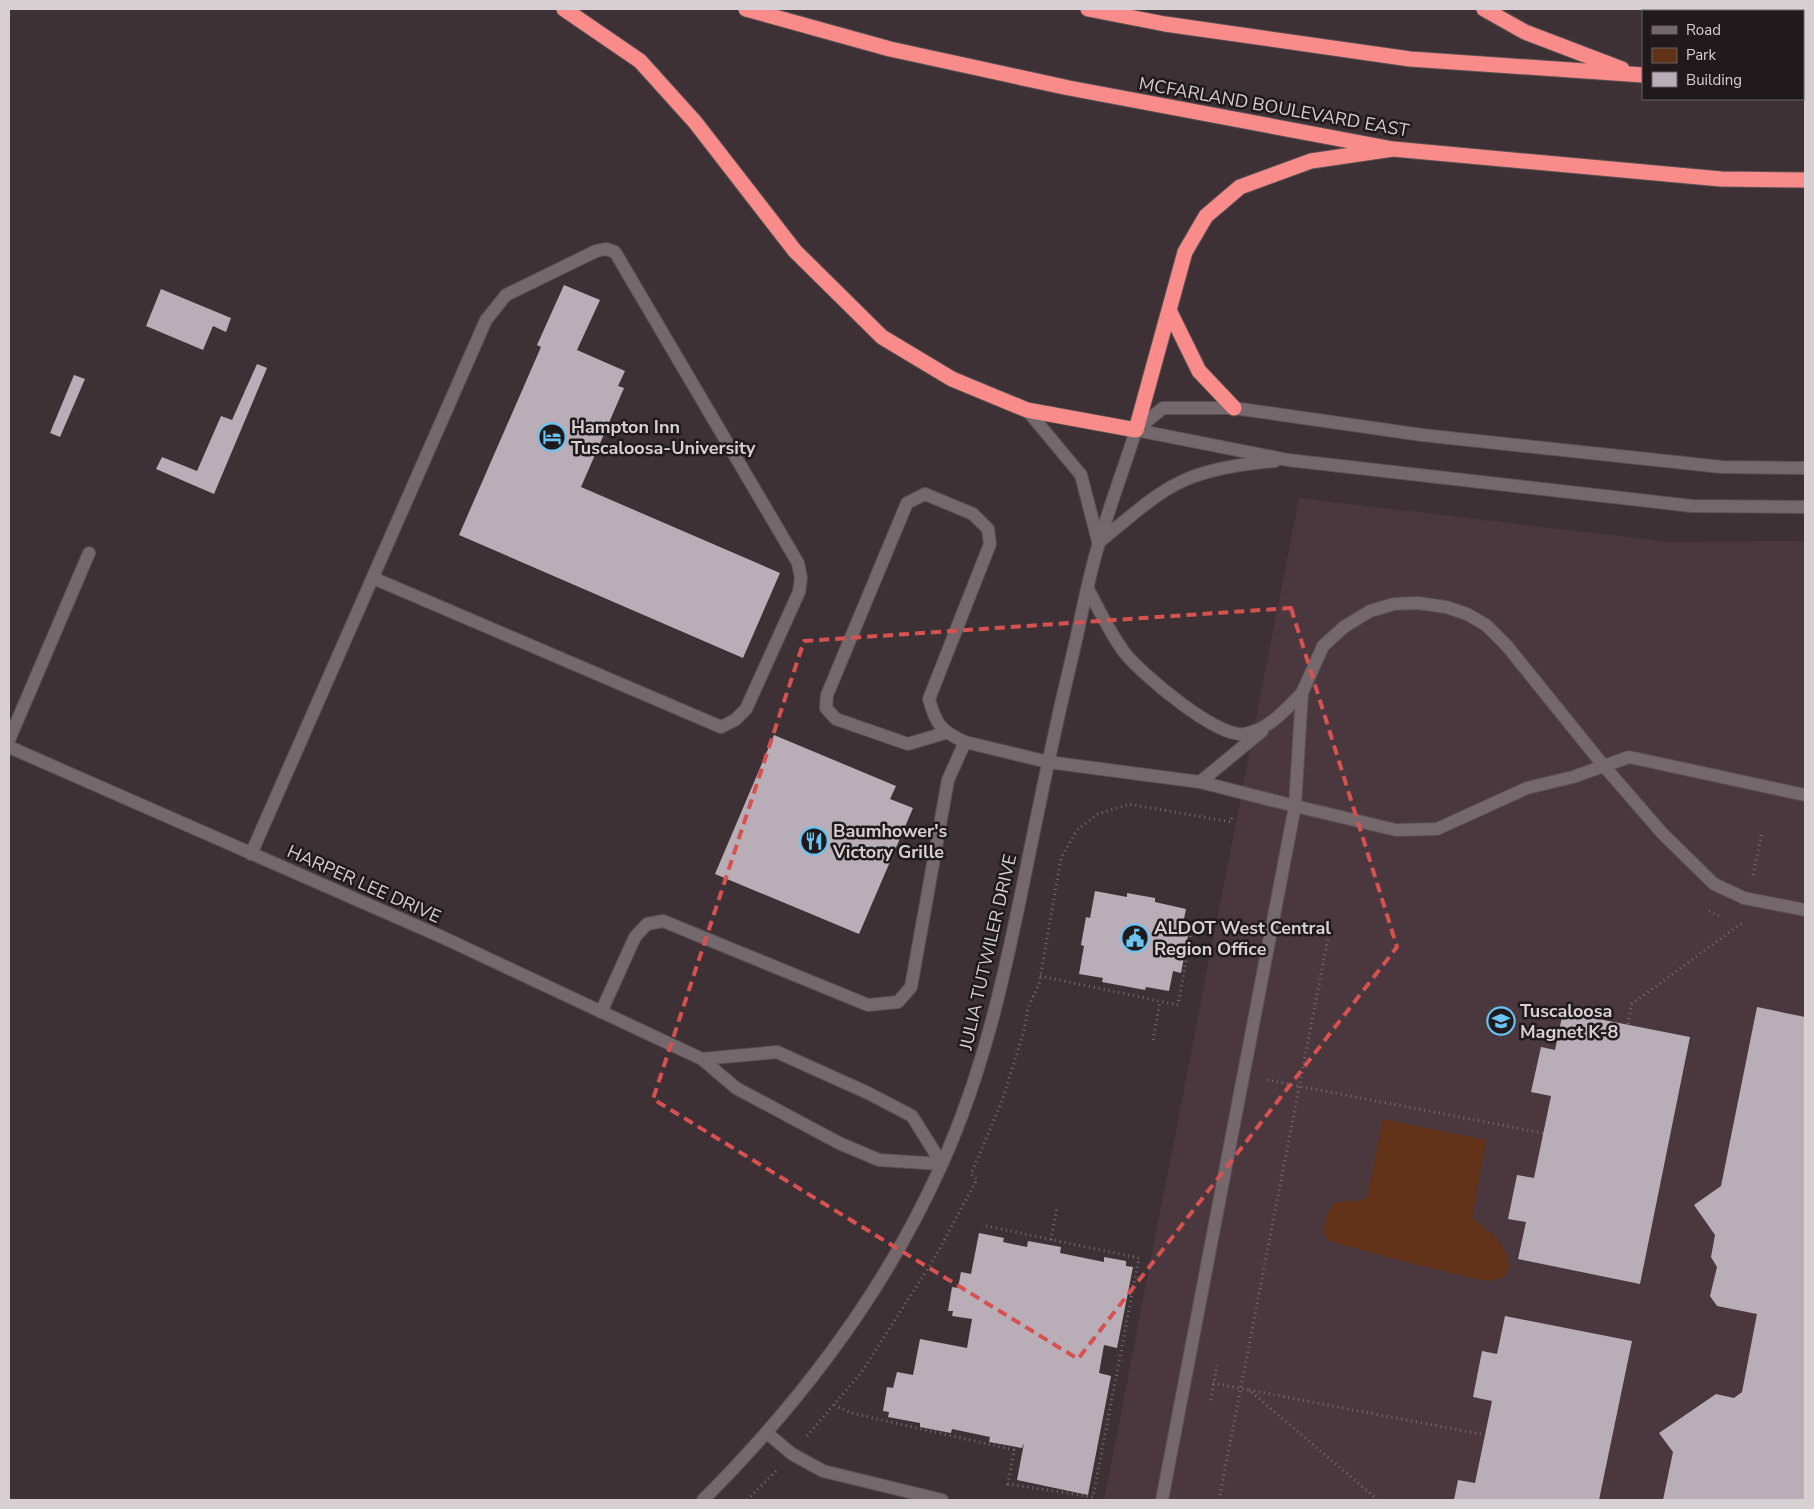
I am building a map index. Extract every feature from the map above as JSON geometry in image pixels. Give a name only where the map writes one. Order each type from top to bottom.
[{"type":"highway","points":[[564,9],[640,61],[695,122],[795,252],[882,337],[952,379],[1027,410],[1136,430],[1185,252],[1206,216],[1240,187],[1311,161],[1393,149]]},
{"type":"highway","name":"MCFARLAND BOULEVARD EAST","points":[[746,9],[890,49],[1068,88],[1393,149],[1721,179],[1805,180]]},
{"type":"highway","points":[[1088,9],[1164,24],[1410,58],[1640,75]]},
{"type":"highway","points":[[1484,9],[1525,32],[1640,75]]},
{"type":"highway","points":[[1169,310],[1199,371],[1234,408]]},
{"type":"street","points":[[251,854],[372,578],[486,320],[506,295],[596,251],[606,249],[615,252],[798,563],[801,578],[799,592],[746,709],[735,720],[721,727],[372,578]]},
{"type":"street","points":[[1136,430],[1163,408],[1234,408],[1422,434],[1712,466],[1805,468]]},
{"type":"street","points":[[1027,410],[1082,475],[1098,543],[1152,500],[1190,477],[1230,465],[1288,460]]},
{"type":"street","points":[[1136,430],[1288,460],[1692,506],[1805,507]]},
{"type":"street","name":"JULIA TUTWILER DRIVE","points":[[703,1500],[768,1433],[823,1366],[857,1318],[888,1268],[942,1164],[966,1103],[986,1042],[1003,980],[1048,762],[1098,543],[1136,430]]},
{"type":"street","points":[[945,733],[908,744],[836,719],[826,708],[827,695],[907,503],[926,494],[973,514],[988,529],[990,544],[930,699],[934,715],[945,733],[965,742],[1048,762],[1200,782],[1396,830],[1437,829],[1528,788],[1573,777],[1603,765],[1629,758],[1805,795]]},
{"type":"street","points":[[9,740],[89,553]]},
{"type":"street","points":[[1088,589],[1122,650],[1154,684],[1212,724],[1242,734],[1269,725]]},
{"type":"street","points":[[1162,1500],[1295,806],[1302,693],[1323,646],[1344,627],[1370,611],[1394,604],[1418,603],[1446,607],[1467,614],[1486,625],[1507,646],[1603,765],[1662,833],[1714,884],[1744,898],[1805,910]]},
{"type":"street","points":[[1200,782],[1269,725],[1302,693]]},
{"type":"street","points":[[601,1012],[635,937],[647,924],[663,921],[868,1004],[898,1002],[911,987],[948,780],[965,742]]},
{"type":"street","name":"HARPER LEE DRIVE","points":[[9,747],[442,937],[702,1060],[736,1088],[839,1143],[879,1160],[942,1164]]},
{"type":"street","points":[[702,1060],[777,1052],[868,1093],[912,1116],[942,1164]]},
{"type":"street","points":[[768,1433],[792,1454],[823,1471],[942,1500]]},
{"type":"path","points":[[1628,1024],[1632,1004],[1742,922]]},
{"type":"path","points":[[1219,1500],[1330,928]]},
{"type":"path","points":[[1040,976],[1178,1005],[1191,933]]},
{"type":"path","points":[[1153,1040],[1160,1001]]},
{"type":"path","points":[[1267,1080],[1543,1133]]},
{"type":"path","points":[[1051,1240],[1057,1207]]},
{"type":"path","points":[[834,1405],[851,1413],[1014,1450],[1008,1484],[1093,1497],[1139,1258],[982,1226]]},
{"type":"path","points":[[1211,1400],[1217,1365]]},
{"type":"path","points":[[1214,1384],[1485,1435]]},
{"type":"path","points":[[1249,1390],[1378,1500]]},
{"type":"highlighted area","points":[[1291,608],[1397,947],[1078,1359],[653,1099],[804,641]]},
{"type":"shaded area","name":"Tuscaloosa Magnet K-8","points":[[1299,498],[1669,542],[1805,541],[1805,1500],[1104,1500]]},
{"type":"green space","points":[[1383,1119],[1486,1140],[1472,1218],[1501,1244],[1509,1266],[1504,1277],[1491,1281],[1481,1280],[1329,1241],[1324,1228],[1329,1210],[1333,1205],[1337,1202],[1360,1200],[1367,1197]]},
{"type":"building","name":"Hampton Inn Tuscaloosa-University","points":[[564,285],[600,300],[577,350],[625,371],[618,386],[624,388],[581,487],[780,573],[743,658],[459,535],[541,347],[537,345]]},
{"type":"building","points":[[161,289],[231,318],[226,332],[213,326],[203,350],[146,326]]},
{"type":"building","points":[[257,364],[267,368],[214,494],[156,469],[162,457],[197,471],[221,416],[232,420]]},
{"type":"building","points":[[74,375],[85,379],[60,437],[50,433]]},
{"type":"building","name":"Baumhower's Victory Grille","points":[[774,735],[896,786],[890,799],[913,808],[859,934],[715,874]]},
{"type":"building","name":"ALDOT West Central Region Office","points":[[1095,891],[1127,897],[1127,893],[1155,898],[1155,902],[1186,909],[1182,929],[1189,930],[1181,973],[1173,971],[1169,991],[1146,987],[1145,990],[1102,982],[1103,978],[1079,974],[1084,946],[1081,945],[1086,917],[1090,918]]},
{"type":"building","points":[[1757,1007],[1805,1017],[1805,1500],[1663,1500],[1673,1452],[1659,1433],[1716,1394],[1734,1398],[1742,1392],[1757,1314],[1717,1306],[1710,1296],[1717,1267],[1711,1257],[1715,1235],[1694,1205],[1721,1186]]},
{"type":"building","points":[[1563,1012],[1690,1037],[1640,1284],[1518,1259],[1526,1222],[1508,1219],[1517,1175],[1534,1178],[1551,1096],[1531,1092],[1541,1047],[1555,1050]]},
{"type":"building","points":[[979,1233],[1004,1238],[1003,1242],[1027,1247],[1028,1241],[1061,1247],[1060,1253],[1104,1262],[1104,1257],[1126,1261],[1126,1266],[1133,1267],[1117,1348],[1104,1345],[1099,1373],[1111,1376],[1088,1495],[1017,1480],[1024,1443],[1022,1448],[989,1442],[990,1437],[952,1429],[951,1433],[920,1427],[920,1423],[888,1417],[889,1412],[883,1411],[887,1387],[893,1388],[897,1372],[913,1375],[920,1339],[967,1348],[972,1319],[952,1316],[953,1311],[948,1311],[952,1287],[958,1288],[961,1272],[971,1274]]},
{"type":"building","points":[[1505,1316],[1632,1341],[1599,1500],[1454,1500],[1458,1480],[1475,1483],[1492,1401],[1473,1397],[1482,1351],[1497,1354]]},
{"type":"place","name":"Hampton Inn Tuscaloosa-University","points":[[552,437]]},
{"type":"place","name":"Baumhower's Victory Grille","points":[[814,841]]},
{"type":"place","name":"ALDOT West Central Region Office","points":[[1135,938]]},
{"type":"place","name":"Tuscaloosa Magnet K-8","points":[[1501,1021]]}]
